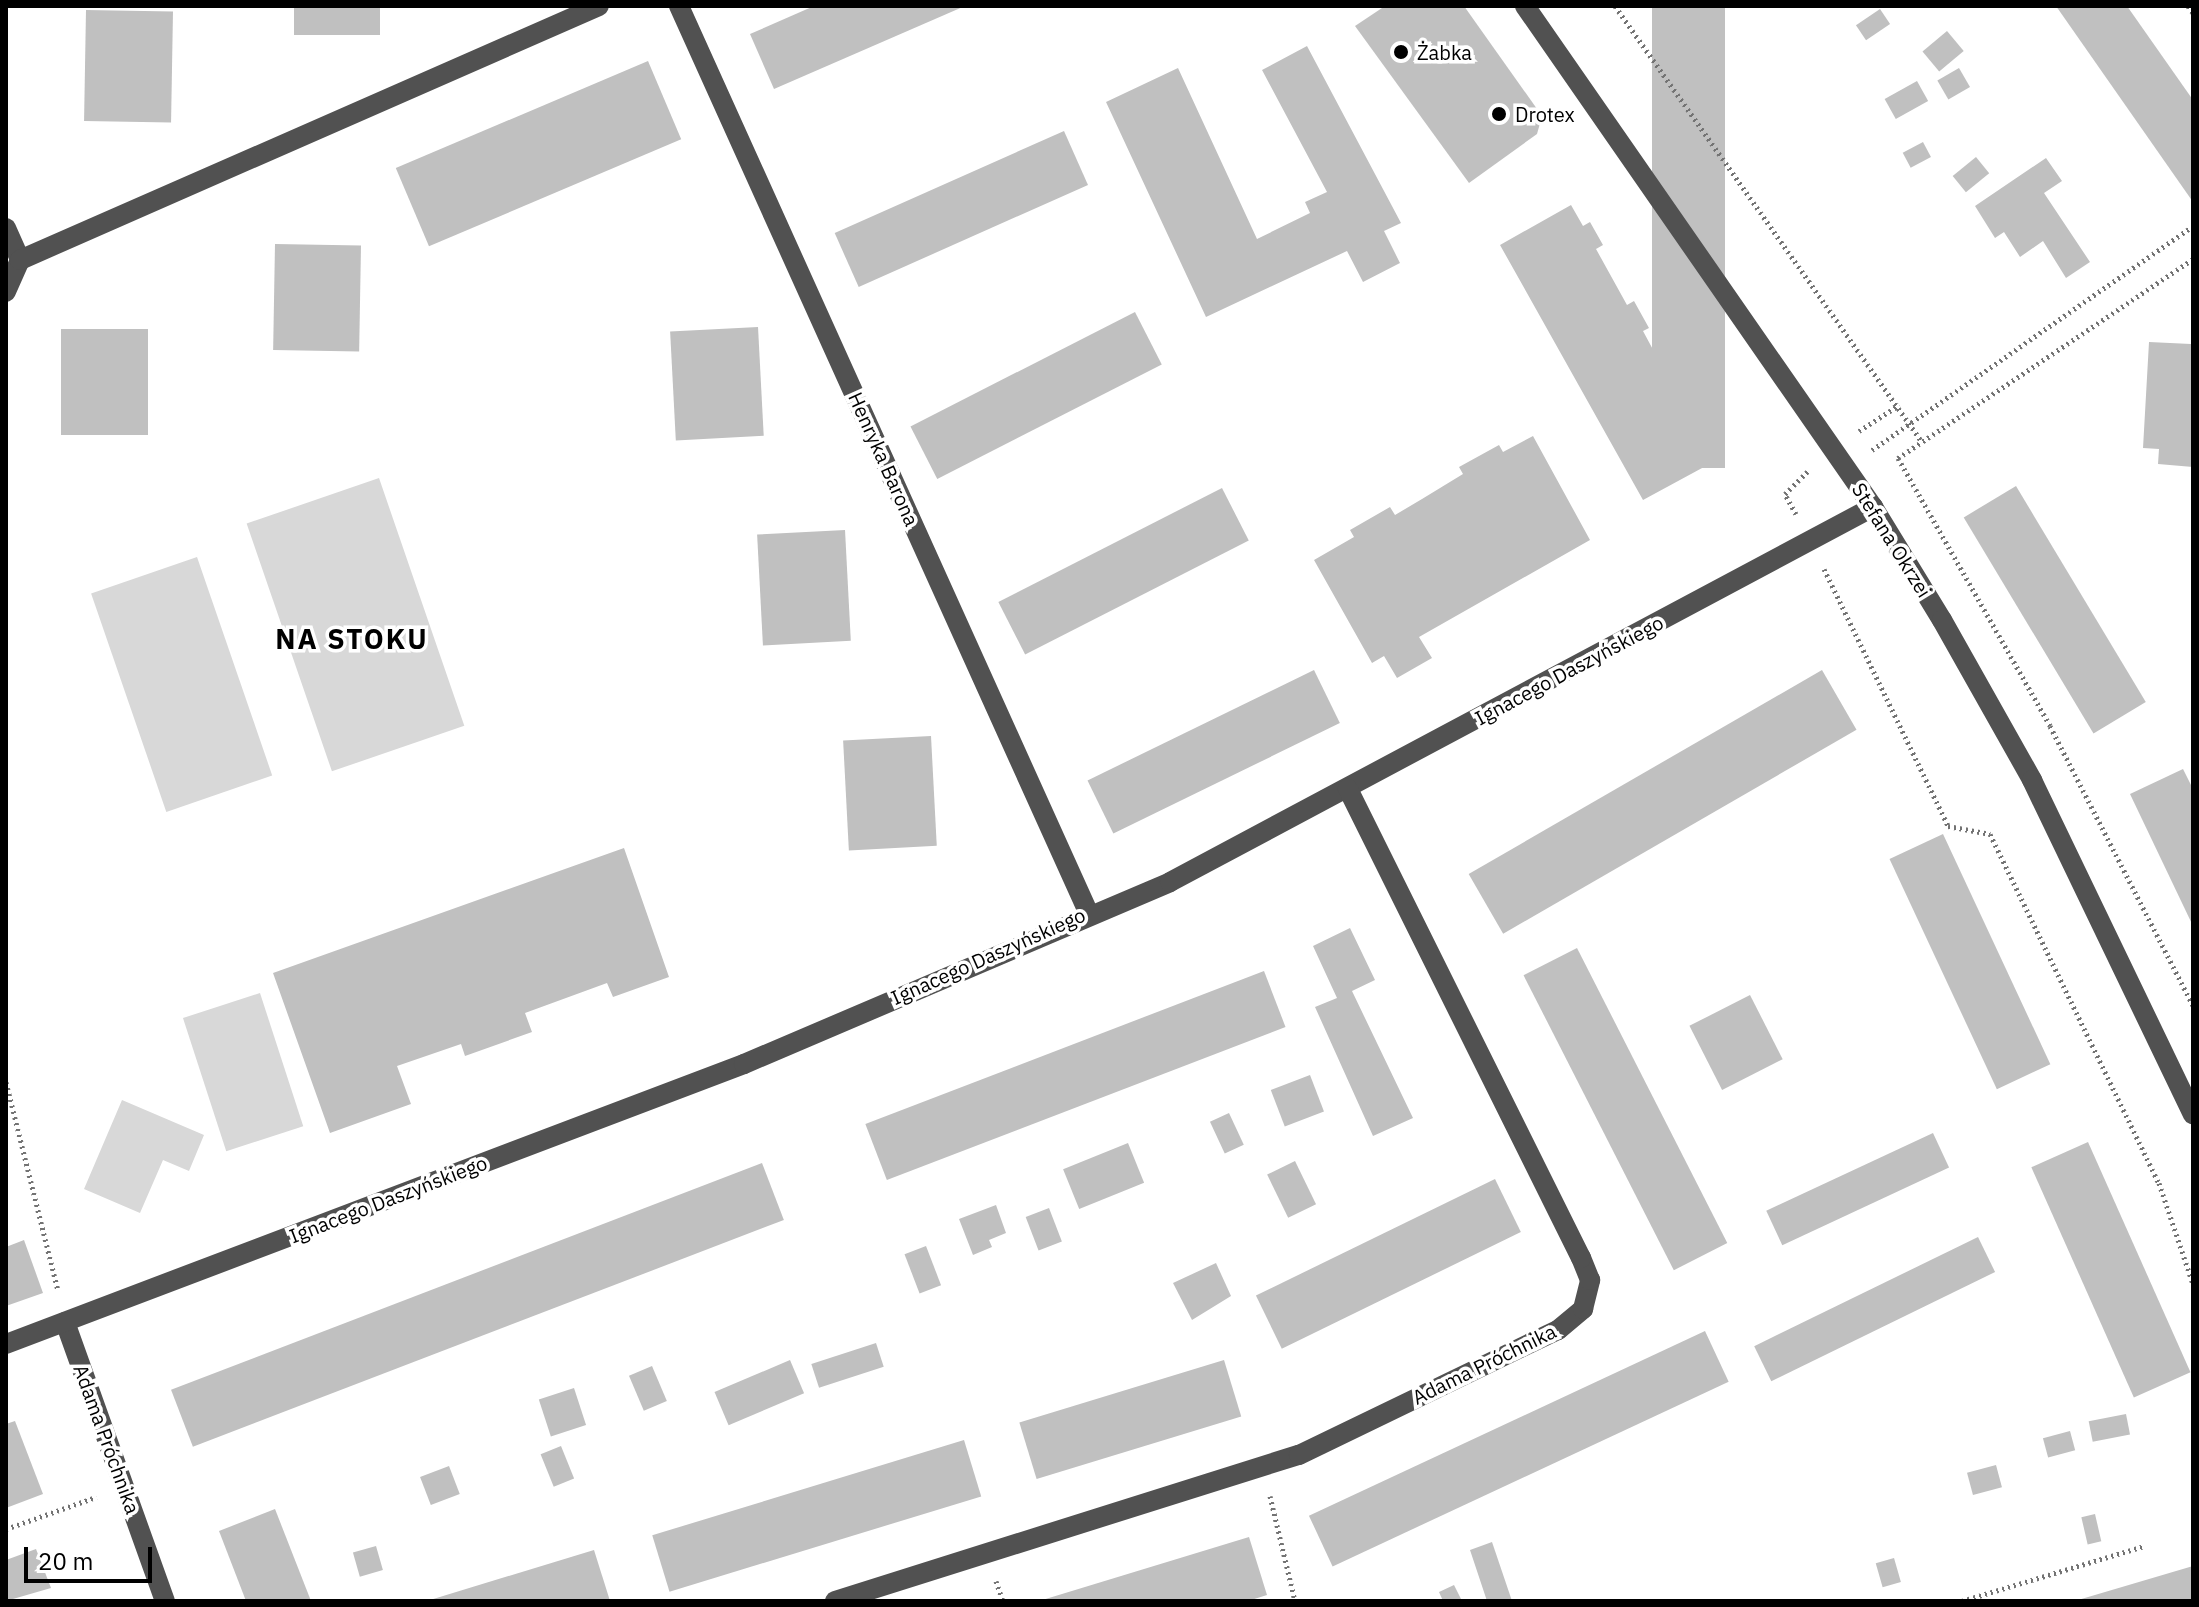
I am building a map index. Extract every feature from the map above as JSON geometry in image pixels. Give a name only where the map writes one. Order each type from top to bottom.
[{"type":"street","points":[[6,292],[20,260],[599,6]]},
{"type":"street","name":"Henryka Barona","points":[[679,6],[1088,912]]},
{"type":"street","name":"Stefana Okrzei","points":[[1525,6],[1873,507],[2032,780],[2193,1114]]},
{"type":"street","points":[[6,228],[20,260]]},
{"type":"street","name":"Ignacego Daszyńskiego","points":[[6,1344],[744,1064],[1088,912],[1170,882],[1873,507]]},
{"type":"street","name":"Adama Próchnika","points":[[835,1601],[1299,1455],[1558,1330],[1583,1309],[1590,1296],[1590,1280],[1570,1234],[1348,789]]},
{"type":"street","name":"Adama Próchnika","points":[[65,1322],[165,1601]]},
{"type":"path","points":[[1615,6],[1912,423],[1922,442]]},
{"type":"path","points":[[2188,6],[2193,13]]},
{"type":"path","points":[[1847,468],[2193,226]]},
{"type":"path","points":[[2193,259],[1898,458],[2050,726],[2193,1005]]},
{"type":"path","points":[[1899,405],[1833,448],[1785,494],[1948,826],[1990,834],[2159,1183],[2193,1284]]},
{"type":"path","points":[[6,1082],[65,1322]]},
{"type":"path","points":[[1263,1467],[1295,1601]]},
{"type":"path","points":[[6,1529],[124,1487]]},
{"type":"path","points":[[1962,1601],[2144,1546]]},
{"type":"shaded area","points":[[379,478],[464,726],[332,771],[247,524]]},
{"type":"shaded area","points":[[197,557],[272,775],[166,812],[91,593]]},
{"type":"shaded area","points":[[260,993],[303,1126],[226,1151],[183,1018]]},
{"type":"shaded area","points":[[122,1100],[204,1135],[189,1171],[163,1160],[140,1213],[84,1189]]},
{"type":"building","points":[[294,6],[380,6],[380,35],[294,35]]},
{"type":"building","points":[[814,6],[965,6],[774,89],[750,34]]},
{"type":"building","points":[[1385,6],[1464,6],[1542,116],[1537,134],[1469,183],[1355,26]]},
{"type":"building","points":[[1652,6],[1725,6],[1725,468],[1652,468]]},
{"type":"building","points":[[2056,6],[2127,6],[2193,100],[2193,202]]},
{"type":"building","points":[[1880,9],[1890,24],[1866,40],[1856,25]]},
{"type":"building","points":[[86,10],[173,12],[171,123],[84,121]]},
{"type":"building","points":[[1947,31],[1964,51],[1939,71],[1922,52]]},
{"type":"building","points":[[1307,46],[1401,223],[1384,231],[1400,263],[1363,282],[1347,251],[1206,317],[1106,102],[1178,68],[1257,239],[1310,213],[1305,202],[1327,192],[1262,70]]},
{"type":"building","points":[[648,61],[681,139],[429,246],[396,168]]},
{"type":"building","points":[[1959,68],[1970,87],[1948,100],[1937,80]]},
{"type":"building","points":[[1917,81],[1928,101],[1896,119],[1885,99]]},
{"type":"building","points":[[1064,131],[1088,185],[859,287],[835,233]]},
{"type":"building","points":[[1923,142],[1931,157],[1911,168],[1903,153]]},
{"type":"building","points":[[1976,157],[1989,173],[1966,192],[1953,176]]},
{"type":"building","points":[[2046,158],[2062,181],[2044,193],[2090,262],[2066,278],[2043,241],[2020,257],[2004,232],[1995,238],[1975,206]]},
{"type":"building","points":[[1571,205],[1583,226],[1590,222],[1603,245],[1596,249],[1627,305],[1634,301],[1649,328],[1643,331],[1672,385],[1677,382],[1691,407],[1686,409],[1715,461],[1643,500],[1500,245]]},
{"type":"building","points":[[275,244],[361,246],[359,351],[273,350]]},
{"type":"building","points":[[1135,312],[1162,365],[937,479],[910,426]]},
{"type":"building","points":[[758,327],[764,436],[676,440],[670,332]]},
{"type":"building","points":[[61,329],[148,329],[148,435],[61,435]]},
{"type":"building","points":[[2149,342],[2191,344],[2193,467],[2158,464],[2159,449],[2143,448]]},
{"type":"building","points":[[1533,436],[1590,540],[1419,637],[1432,658],[1397,678],[1384,656],[1372,663],[1314,560],[1354,537],[1350,530],[1390,507],[1395,515],[1463,474],[1459,467],[1499,445],[1503,452]]},
{"type":"building","points":[[2016,486],[2146,702],[2094,733],[1964,517]]},
{"type":"building","points":[[1222,488],[1249,541],[1025,655],[998,602]]},
{"type":"building","points":[[845,530],[851,641],[763,645],[757,535]]},
{"type":"building","points":[[1314,670],[1340,723],[1113,833],[1088,780]]},
{"type":"building","points":[[1822,670],[1856,730],[1503,934],[1469,874]]},
{"type":"building","points":[[931,736],[937,846],[849,850],[843,741]]},
{"type":"building","points":[[2183,769],[2193,789],[2193,926],[2130,794]]},
{"type":"building","points":[[1943,834],[2050,1064],[1997,1089],[1890,859]]},
{"type":"building","points":[[624,848],[669,977],[613,997],[607,983],[525,1013],[532,1032],[465,1056],[461,1044],[397,1066],[411,1104],[330,1133],[273,973]]},
{"type":"building","points":[[1350,928],[1375,980],[1352,991],[1413,1118],[1373,1136],[1315,1007],[1337,998],[1313,946]]},
{"type":"building","points":[[1577,948],[1727,1243],[1674,1270],[1524,975]]},
{"type":"building","points":[[1264,971],[1286,1027],[887,1180],[865,1124]]},
{"type":"building","points":[[1750,995],[1783,1059],[1722,1090],[1689,1026]]},
{"type":"building","points":[[1310,1075],[1324,1111],[1285,1126],[1271,1090]]},
{"type":"building","points":[[1229,1113],[1244,1145],[1225,1154],[1210,1122]]},
{"type":"building","points":[[1933,1133],[1949,1167],[1782,1245],[1766,1211]]},
{"type":"building","points":[[2088,1142],[2190,1372],[2134,1397],[2031,1167]]},
{"type":"building","points":[[1128,1143],[1144,1183],[1079,1209],[1063,1169]]},
{"type":"building","points":[[1295,1161],[1316,1204],[1288,1218],[1267,1175]]},
{"type":"building","points":[[762,1163],[784,1220],[193,1447],[171,1390]]},
{"type":"building","points":[[1495,1179],[1521,1232],[1282,1349],[1256,1296]]},
{"type":"building","points":[[996,1205],[1006,1233],[989,1240],[992,1247],[973,1255],[959,1219]]},
{"type":"building","points":[[1049,1208],[1062,1242],[1039,1251],[1026,1217]]},
{"type":"building","points":[[1978,1237],[1995,1272],[1771,1381],[1754,1346]]},
{"type":"building","points":[[24,1240],[43,1293],[6,1306],[6,1247]]},
{"type":"building","points":[[926,1246],[941,1285],[920,1293],[905,1254]]},
{"type":"building","points":[[1216,1263],[1231,1296],[1192,1320],[1173,1283]]},
{"type":"building","points":[[1705,1331],[1729,1382],[1333,1566],[1309,1516]]},
{"type":"building","points":[[876,1343],[884,1367],[819,1388],[811,1364]]},
{"type":"building","points":[[790,1360],[804,1393],[729,1425],[715,1392]]},
{"type":"building","points":[[1224,1360],[1241,1416],[1037,1479],[1019,1423]]},
{"type":"building","points":[[652,1366],[667,1401],[644,1411],[629,1376]]},
{"type":"building","points":[[574,1388],[586,1425],[551,1437],[539,1399]]},
{"type":"building","points":[[2126,1414],[2130,1435],[2093,1442],[2089,1421]]},
{"type":"building","points":[[15,1421],[43,1494],[6,1508],[6,1424]]},
{"type":"building","points":[[2070,1431],[2075,1450],[2048,1458],[2043,1438]]},
{"type":"building","points":[[964,1440],[981,1496],[669,1592],[652,1535]]},
{"type":"building","points":[[561,1446],[574,1478],[554,1487],[541,1454]]},
{"type":"building","points":[[1996,1465],[2002,1487],[1973,1495],[1967,1473]]},
{"type":"building","points":[[449,1466],[460,1494],[431,1505],[420,1477]]},
{"type":"building","points":[[275,1509],[311,1601],[246,1601],[219,1531]]},
{"type":"building","points":[[2095,1514],[2101,1541],[2088,1544],[2081,1517]]},
{"type":"building","points":[[1249,1537],[1267,1595],[1248,1601],[1039,1601]]},
{"type":"building","points":[[1492,1542],[1512,1601],[1487,1601],[1470,1550]]},
{"type":"building","points":[[376,1546],[383,1570],[360,1577],[353,1553]]},
{"type":"building","points":[[36,1549],[51,1588],[6,1601],[6,1560]]},
{"type":"building","points":[[594,1550],[610,1601],[430,1601],[430,1600]]},
{"type":"building","points":[[1894,1558],[1901,1582],[1883,1587],[1876,1563]]},
{"type":"building","points":[[2193,1566],[2193,1601],[2078,1601],[2078,1600]]},
{"type":"building","points":[[1454,1585],[1462,1601],[1443,1601],[1439,1592]]},
{"type":"place","name":"Żabka","points":[[1401,52]]},
{"type":"place","name":"Drotex","points":[[1499,114]]},
{"type":"district","name":"NA STOKU","points":[[352,639]]}]
